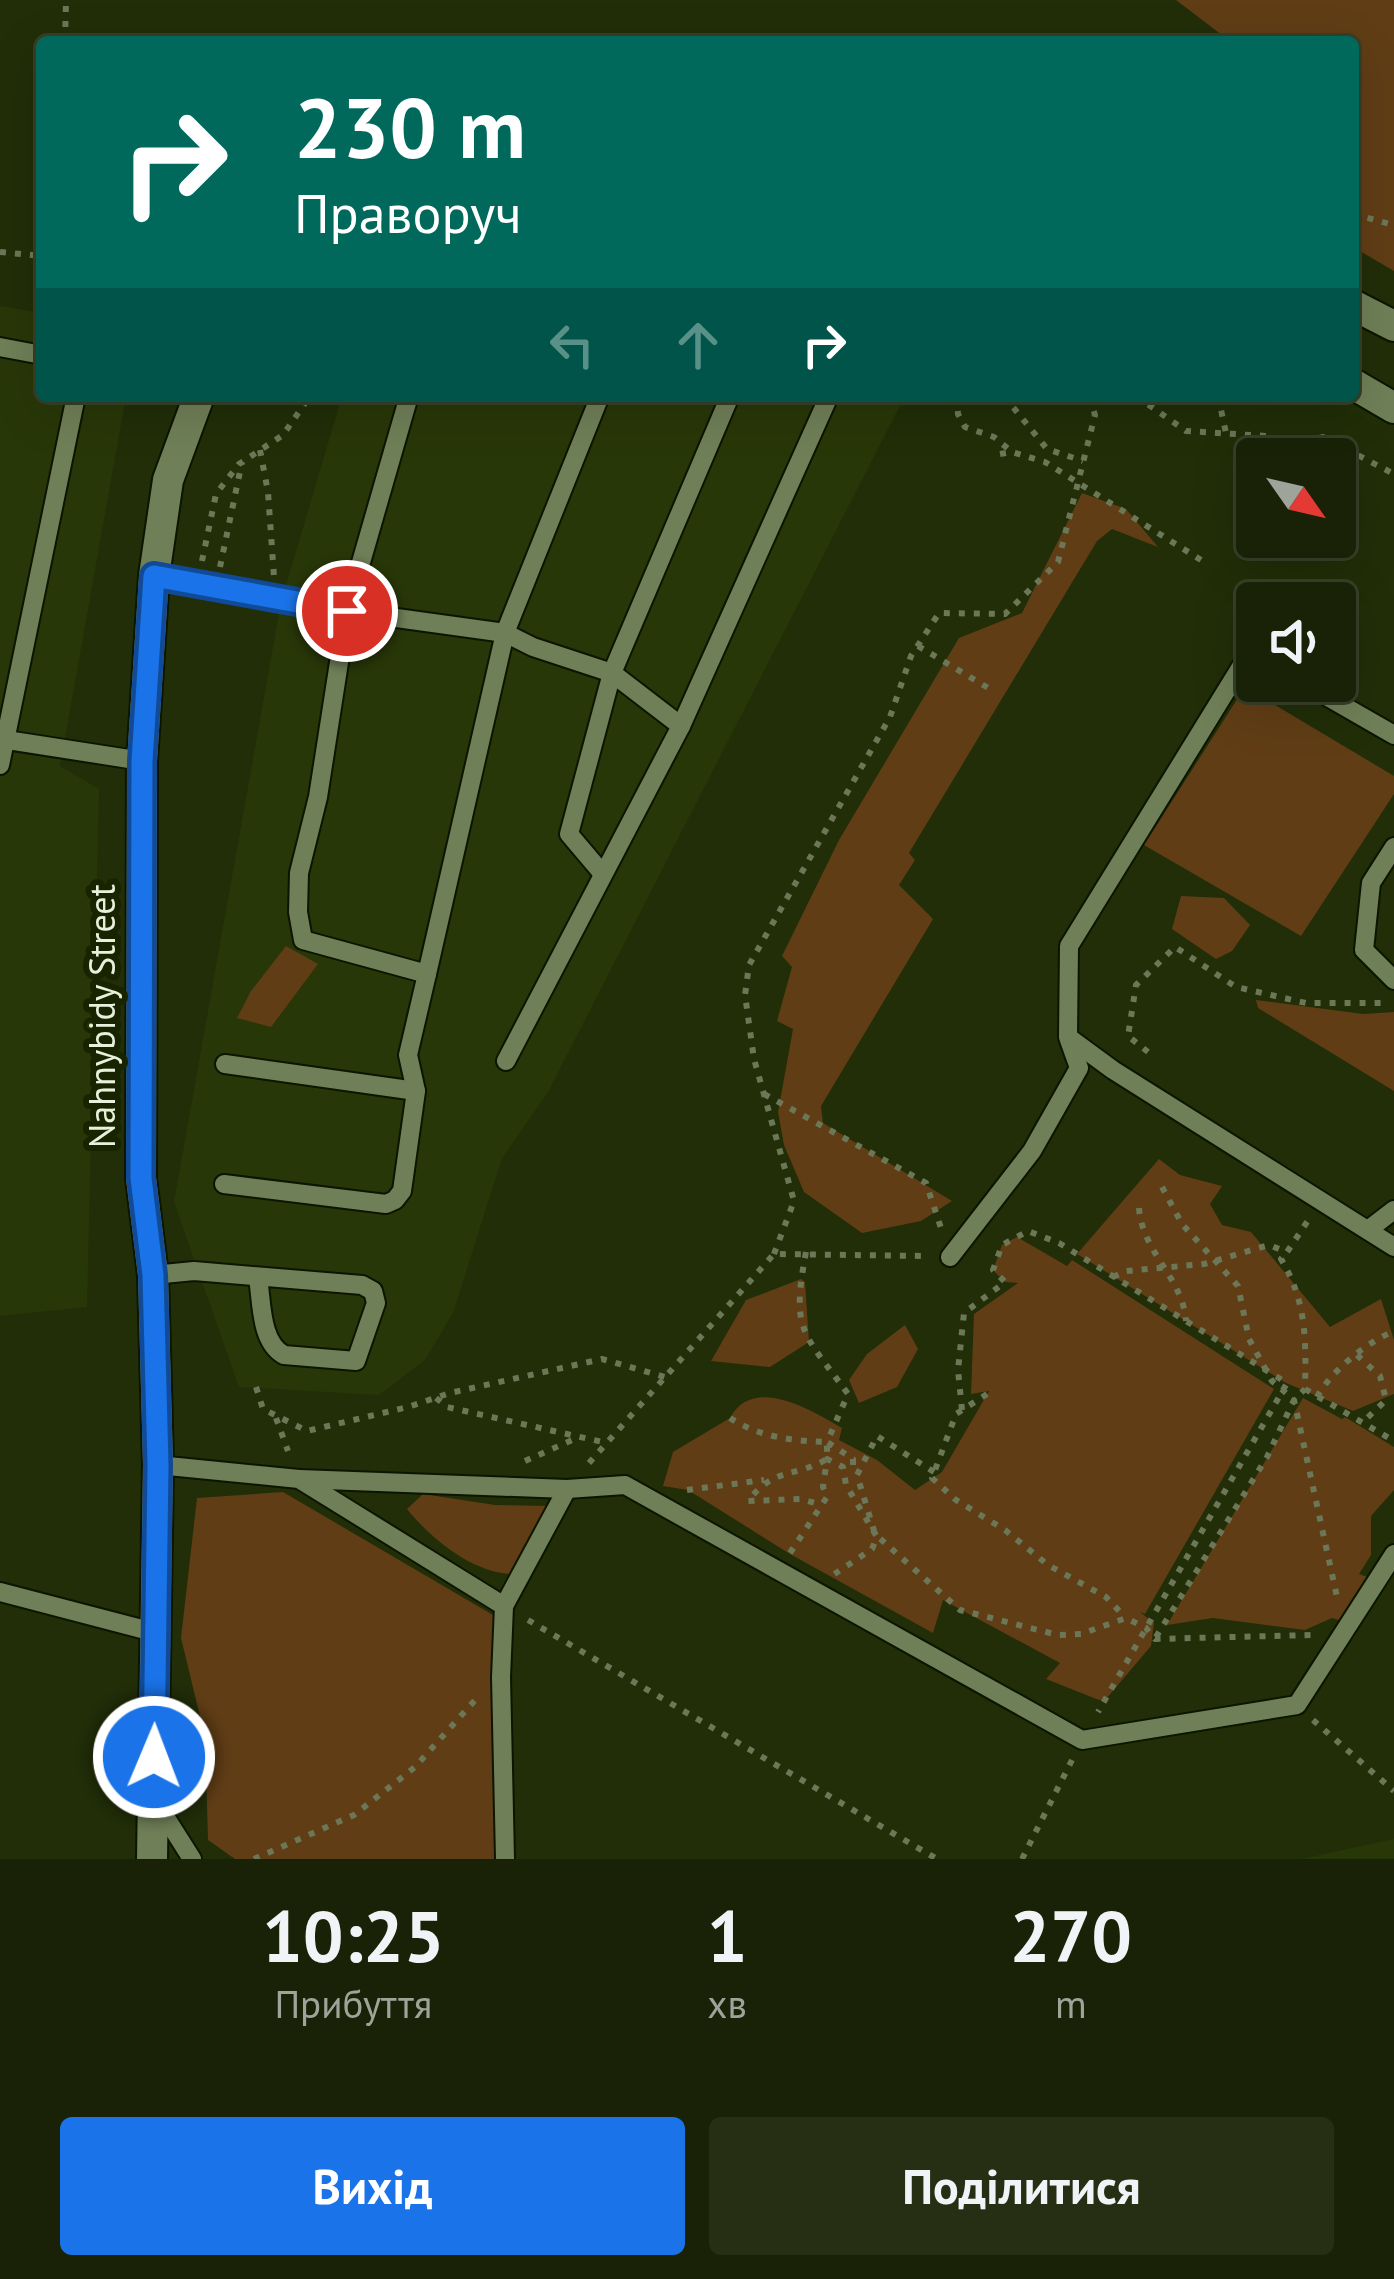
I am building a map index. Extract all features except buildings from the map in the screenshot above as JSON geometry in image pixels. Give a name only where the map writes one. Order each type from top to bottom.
[{"type":"street","points":[[1359,307],[1394,326]]},
{"type":"street","points":[[1359,388],[1394,408]]},
{"type":"street","name":"Nahnybidy Street","points":[[152,1859],[158,1465],[153,1275],[141,1178],[142,761],[154,576],[168,480],[197,402]]},
{"type":"lane","points":[[0,347],[36,354]]},
{"type":"lane","points":[[0,765],[75,402]]},
{"type":"lane","points":[[407,402],[347,611],[318,797],[299,872],[298,912],[303,940],[427,974]]},
{"type":"lane","points":[[224,1184],[386,1204],[402,1191],[416,1091],[408,1055],[506,633],[598,402]]},
{"type":"lane","points":[[602,873],[568,834],[612,673],[727,402]]},
{"type":"lane","points":[[506,1061],[681,726],[826,402]]},
{"type":"lane","points":[[154,576],[266,599],[506,633],[612,673],[681,726]]},
{"type":"lane","points":[[950,1256],[1032,1151],[1079,1068],[1068,1037],[1070,946],[1236,675]]},
{"type":"lane","points":[[1336,702],[1394,736]]},
{"type":"lane","points":[[2,740],[142,761]]},
{"type":"lane","points":[[1394,848],[1371,884],[1364,950],[1394,980]]},
{"type":"lane","points":[[1068,1037],[1394,1246]]},
{"type":"lane","points":[[225,1064],[416,1091]]},
{"type":"lane","points":[[1368,1230],[1394,1210]]},
{"type":"lane","points":[[153,1275],[194,1271],[362,1285],[373,1291],[376,1303],[356,1360],[284,1355],[275,1350],[269,1341],[258,1278]]},
{"type":"lane","points":[[158,1465],[299,1479],[567,1489],[625,1485],[1082,1740],[1297,1705],[1394,1553]]},
{"type":"lane","points":[[299,1479],[504,1606]]},
{"type":"lane","points":[[505,1859],[504,1606],[567,1489]]},
{"type":"lane","points":[[0,1592],[157,1634]]},
{"type":"lane","points":[[154,1798],[191,1859]]},
{"type":"path","points":[[65,36],[66,0]]},
{"type":"path","points":[[1359,216],[1394,226]]},
{"type":"path","points":[[0,252],[36,255]]},
{"type":"path","points":[[243,461],[219,569],[202,561],[216,494],[243,461],[283,435],[306,402]]},
{"type":"path","points":[[957,402],[965,428],[994,437],[1012,452],[1045,462],[1201,560]]},
{"type":"path","points":[[1009,402],[1047,449],[1083,460]]},
{"type":"path","points":[[567,1489],[774,1254],[794,1201],[754,1059],[745,995],[749,964],[890,717],[918,646],[939,613],[1005,614],[1058,562],[1095,415],[1091,402]]},
{"type":"path","points":[[1145,402],[1186,431],[1268,436],[1299,444],[1323,437],[1394,474]]},
{"type":"path","points":[[1219,402],[1226,433]]},
{"type":"path","points":[[260,450],[274,576],[266,599]]},
{"type":"path","points":[[1000,454],[1012,452]]},
{"type":"path","points":[[918,646],[995,692]]},
{"type":"path","points":[[1148,1052],[1128,1036],[1136,985],[1175,947],[1236,987],[1306,1003],[1394,1001]]},
{"type":"path","points":[[764,1094],[926,1183],[950,1256],[774,1254]]},
{"type":"path","points":[[1162,1187],[1182,1224],[1238,1286],[1249,1339],[1266,1371]]},
{"type":"path","points":[[1139,1208],[1143,1232],[1180,1295],[1186,1321]]},
{"type":"path","points":[[1155,1639],[1267,1457],[1294,1400],[1305,1389],[1308,1335],[1302,1304],[1281,1259],[1311,1216]]},
{"type":"path","points":[[962,1410],[958,1370],[964,1313],[1005,1282],[993,1270],[1002,1245],[1028,1231],[1059,1244],[1286,1383],[1082,1740],[1022,1859]]},
{"type":"path","points":[[1113,1277],[1126,1271],[1215,1261],[1269,1245],[1287,1252]]},
{"type":"path","points":[[790,1553],[827,1497],[823,1487],[827,1442],[848,1394],[806,1337],[796,1306],[806,1252]]},
{"type":"path","points":[[1317,1397],[1324,1383],[1376,1339],[1394,1331]]},
{"type":"path","points":[[1358,1355],[1380,1376],[1385,1400],[1363,1422]]},
{"type":"path","points":[[256,1387],[263,1409],[307,1431],[602,1359],[665,1377]]},
{"type":"path","points":[[1305,1389],[1394,1442]]},
{"type":"path","points":[[1155,1639],[1342,1635],[1334,1572],[1294,1400],[1282,1390]]},
{"type":"path","points":[[987,1394],[956,1414],[932,1478],[1048,1565],[1106,1597],[1155,1639]]},
{"type":"path","points":[[436,1398],[446,1408],[607,1443]]},
{"type":"path","points":[[274,1415],[299,1479]]},
{"type":"path","points":[[730,1418],[769,1435],[827,1442],[853,1459],[853,1469]]},
{"type":"path","points":[[515,1487],[516,1465],[582,1435]]},
{"type":"path","points":[[830,1577],[872,1549],[875,1534],[857,1475],[877,1436],[934,1472]]},
{"type":"path","points":[[687,1490],[764,1480],[827,1459]]},
{"type":"path","points":[[827,1459],[843,1467],[846,1485],[875,1534],[960,1610],[1058,1635],[1081,1634],[1126,1618]]},
{"type":"path","points":[[764,1480],[748,1502],[801,1499],[822,1505]]},
{"type":"path","points":[[504,1606],[937,1859]]},
{"type":"path","points":[[254,1859],[354,1815],[416,1767],[501,1677]]},
{"type":"path","points":[[1297,1705],[1394,1791]]},
{"type":"shaded area","points":[[1176,0],[1394,0],[1394,271],[1359,251],[1359,36],[1223,36]]},
{"type":"shaded area","points":[[0,306],[36,312],[36,402],[125,402],[60,766],[99,789],[87,1307],[0,1316]]},
{"type":"shaded area","points":[[340,402],[902,402],[548,1092],[502,1158],[453,1313],[425,1360],[379,1395],[239,1387],[174,1202],[281,602]]},
{"type":"shaded area","points":[[1082,493],[1126,509],[1158,547],[1112,529],[1097,541],[909,853],[915,860],[899,885],[933,919],[821,1106],[823,1123],[952,1201],[921,1221],[862,1233],[804,1192],[784,1145],[778,1112],[793,1029],[777,1021],[792,967],[782,956],[839,840],[959,638],[1022,613]]},
{"type":"shaded area","points":[[1236,701],[1270,702],[1394,776],[1394,794],[1301,936],[1144,845]]},
{"type":"shaded area","points":[[1181,896],[1224,898],[1250,925],[1232,951],[1216,959],[1172,929]]},
{"type":"shaded area","points":[[286,946],[318,964],[271,1027],[237,1018],[251,991]]},
{"type":"shaded area","points":[[1256,1000],[1363,1014],[1394,1012],[1394,1091],[1258,1008]]},
{"type":"shaded area","points":[[1159,1159],[1180,1175],[1222,1186],[1210,1204],[1222,1225],[1251,1232],[1330,1327],[1381,1299],[1394,1340],[1394,1394],[1353,1411],[1286,1383],[1077,1254]]},
{"type":"shaded area","points":[[1017,1237],[1067,1266],[1072,1260],[1274,1389],[1145,1614],[1140,1612],[1154,1623],[1151,1646],[1106,1699],[1046,1679],[1060,1663],[943,1600],[933,1633],[790,1554],[688,1490],[663,1486],[673,1452],[730,1418],[740,1405],[768,1397],[800,1406],[842,1428],[839,1440],[877,1460],[915,1490],[942,1472],[989,1391],[971,1394],[974,1314],[1018,1283],[1005,1282],[993,1270],[1002,1245]]},
{"type":"shaded area","points":[[801,1279],[809,1342],[770,1367],[711,1361],[746,1300]]},
{"type":"shaded area","points":[[905,1325],[918,1349],[897,1387],[859,1403],[849,1380],[867,1354]]},
{"type":"shaded area","points":[[1303,1398],[1394,1447],[1394,1490],[1371,1516],[1371,1555],[1359,1574],[1373,1579],[1345,1622],[1332,1618],[1305,1630],[1213,1618],[1167,1625]]},
{"type":"shaded area","points":[[283,1492],[493,1615],[503,1859],[235,1859],[208,1840],[205,1737],[181,1638],[197,1498]]},
{"type":"shaded area","points":[[423,1494],[495,1505],[548,1506],[518,1574],[502,1573],[456,1554],[429,1533],[407,1509]]},
{"type":"shaded area","points":[[1394,1839],[1394,1859],[1301,1859]]},
{"type":"route","points":[[154,1757],[158,1465],[153,1275],[141,1178],[142,761],[154,576],[347,611]]}]
